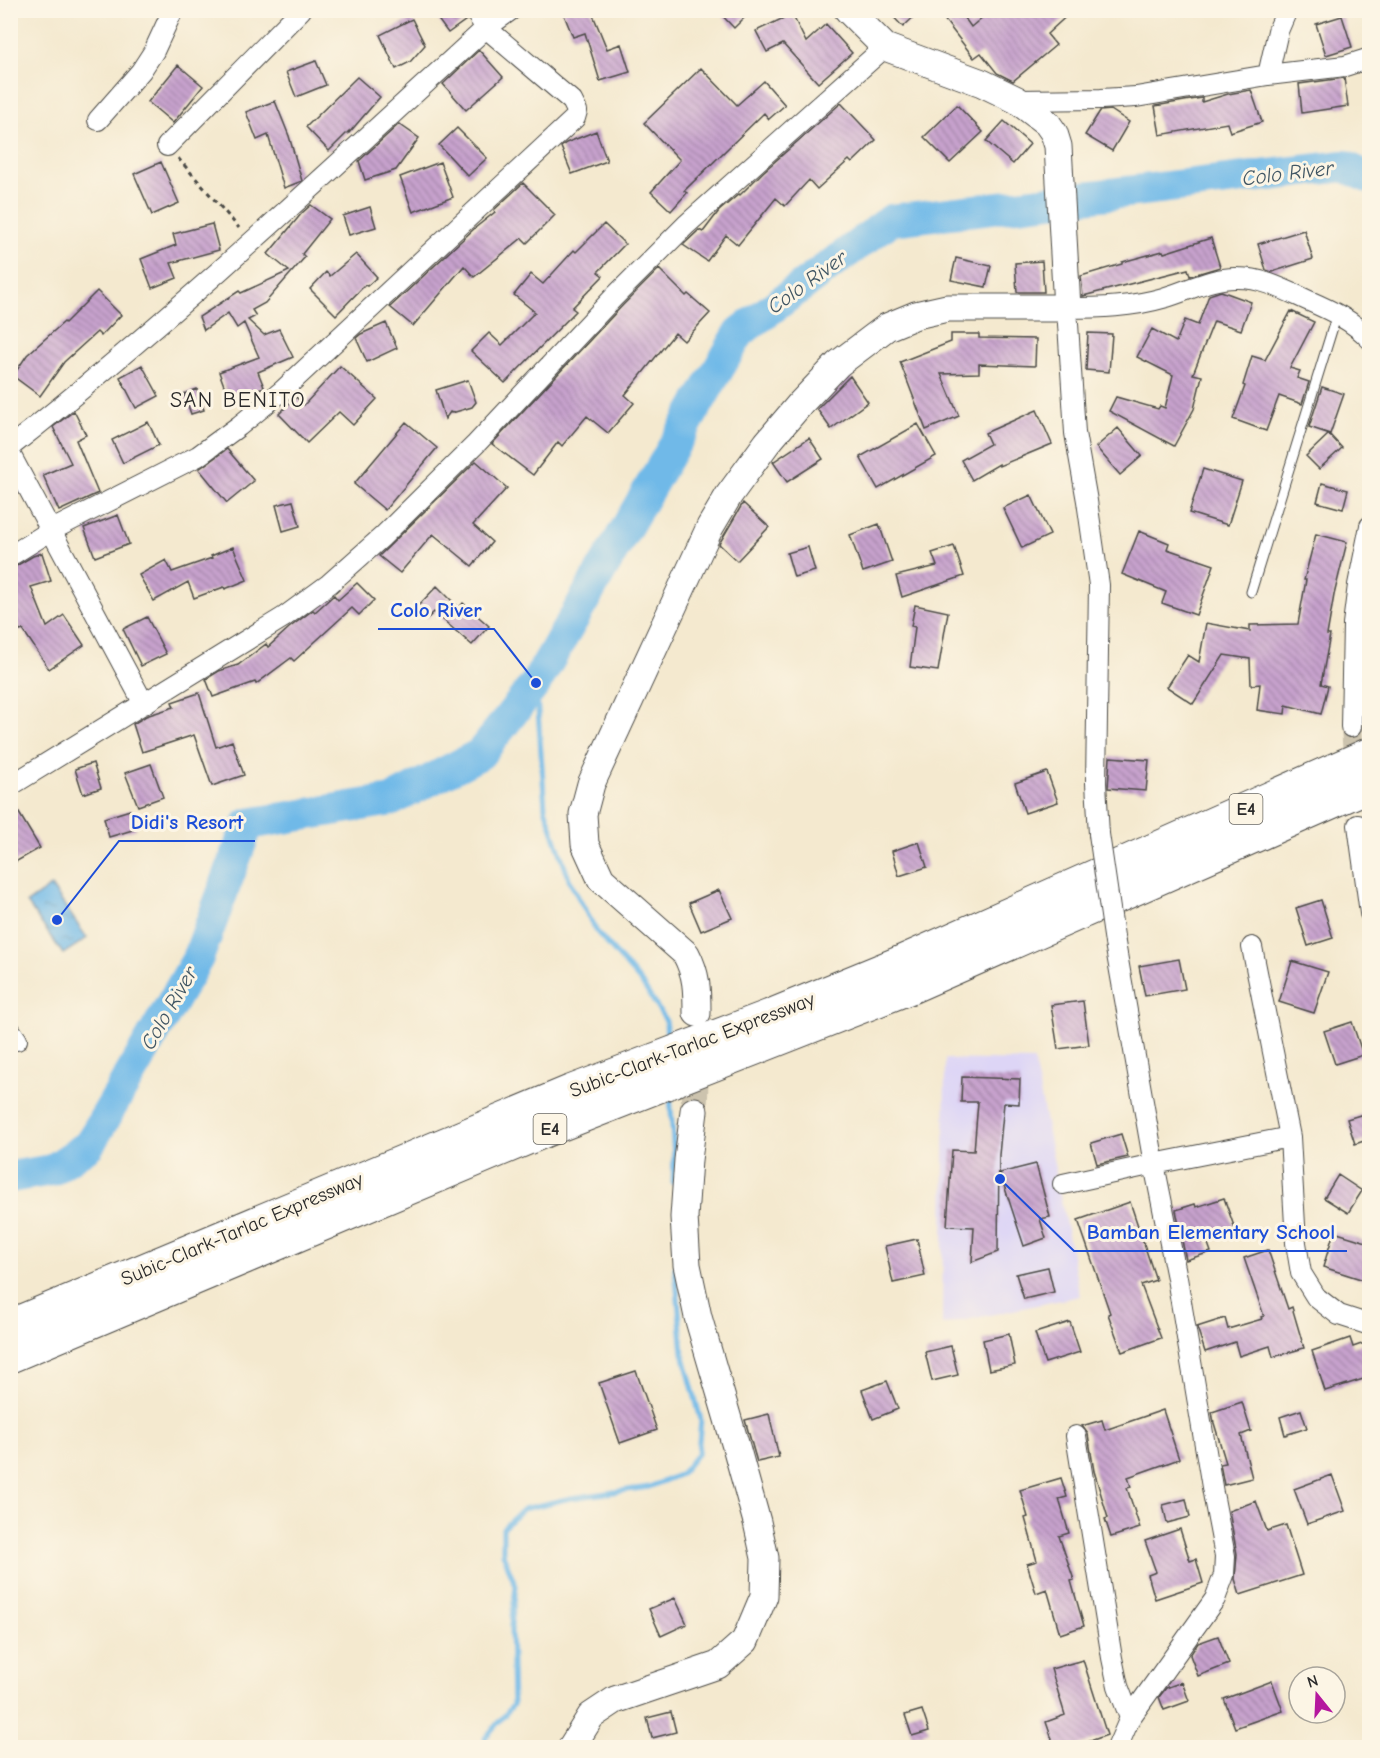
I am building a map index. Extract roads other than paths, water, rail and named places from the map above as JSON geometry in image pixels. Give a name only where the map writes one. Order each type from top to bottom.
[{"type":"highway","name":"Subic-Clark-Tarlac Expressway","points":[[10,1326],[570,1092],[770,1016],[897,964],[1370,754]]},
{"type":"highway","name":"Subic-Clark-Tarlac Expressway","points":[[10,1356],[534,1136],[911,987],[1370,785]]},
{"type":"street","points":[[98,120],[141,71],[154,51],[173,10]]},
{"type":"street","points":[[167,146],[301,10]]},
{"type":"street","points":[[10,556],[52,530],[198,456],[239,426],[282,391],[575,118],[577,111],[572,101],[486,28],[474,10]]},
{"type":"street","points":[[10,447],[58,409],[252,242],[486,28],[511,10]]},
{"type":"street","points":[[849,10],[885,47],[982,83],[1017,100],[1047,123],[1054,133],[1058,146],[1074,433],[1099,585],[1096,783],[1099,834],[1115,943],[1154,1164],[1178,1278],[1225,1556],[1224,1575],[1215,1599],[1130,1719],[1117,1748]]},
{"type":"street","points":[[1268,75],[1278,31],[1287,10]]},
{"type":"street","points":[[10,786],[284,616],[329,584],[382,537],[476,444],[614,297],[686,225],[885,47]]},
{"type":"street","points":[[1017,100],[1136,97],[1268,75],[1345,66],[1370,58]]},
{"type":"street","points":[[697,1013],[696,983],[693,968],[686,954],[601,879],[585,844],[583,814],[591,783],[710,527],[760,451],[838,364],[886,327],[916,315],[947,308],[1099,308],[1163,298],[1214,280],[1236,278],[1266,282],[1337,314],[1362,330],[1370,339]]},
{"type":"street","points":[[10,454],[144,704]]},
{"type":"street","points":[[1351,727],[1353,624],[1370,526]]},
{"type":"street","points":[[1358,825],[1370,913]]},
{"type":"street","points":[[1252,947],[1290,1137],[1296,1243],[1301,1273],[1317,1297],[1339,1315],[1370,1325]]},
{"type":"street","points":[[571,1748],[591,1716],[615,1700],[718,1665],[745,1641],[764,1596],[765,1558],[757,1522],[698,1317],[687,1265],[684,1217],[694,1111]]},
{"type":"street","points":[[1063,1184],[1290,1137]]},
{"type":"street","points":[[1076,1436],[1112,1658],[1118,1686],[1130,1719]]},
{"type":"lane","points":[[1251,592],[1337,314]]},
{"type":"water","points":[[51,886],[87,938],[63,954],[27,903]]},
{"type":"waterway","name":"Colo River","points":[[10,1177],[52,1170],[89,1145],[198,958],[248,824],[392,800],[480,754],[536,683],[740,332],[891,220],[1344,166],[1370,178]]},
{"type":"waterway","points":[[536,683],[545,808],[570,882],[597,932],[641,982],[666,1021],[667,1043]]},
{"type":"waterway","points":[[670,1094],[674,1156],[673,1183]]},
{"type":"waterway","points":[[488,1748],[485,1738],[513,1705],[511,1625],[516,1586],[503,1554],[503,1528],[523,1509],[571,1498],[649,1487],[681,1474],[698,1453],[701,1420],[683,1353],[675,1268]]},
{"type":"tunnel","points":[[1351,727],[1358,825]]},
{"type":"tunnel","points":[[694,1111],[696,1052]]},
{"type":"place","name":"Colo River","points":[[536,683]]},
{"type":"place","name":"Didi's Resort","points":[[57,920]]},
{"type":"place","name":"Bamban Elementary School","points":[[1000,1179]]},
{"type":"district","name":"SAN BENITO","points":[[238,400]]}]
